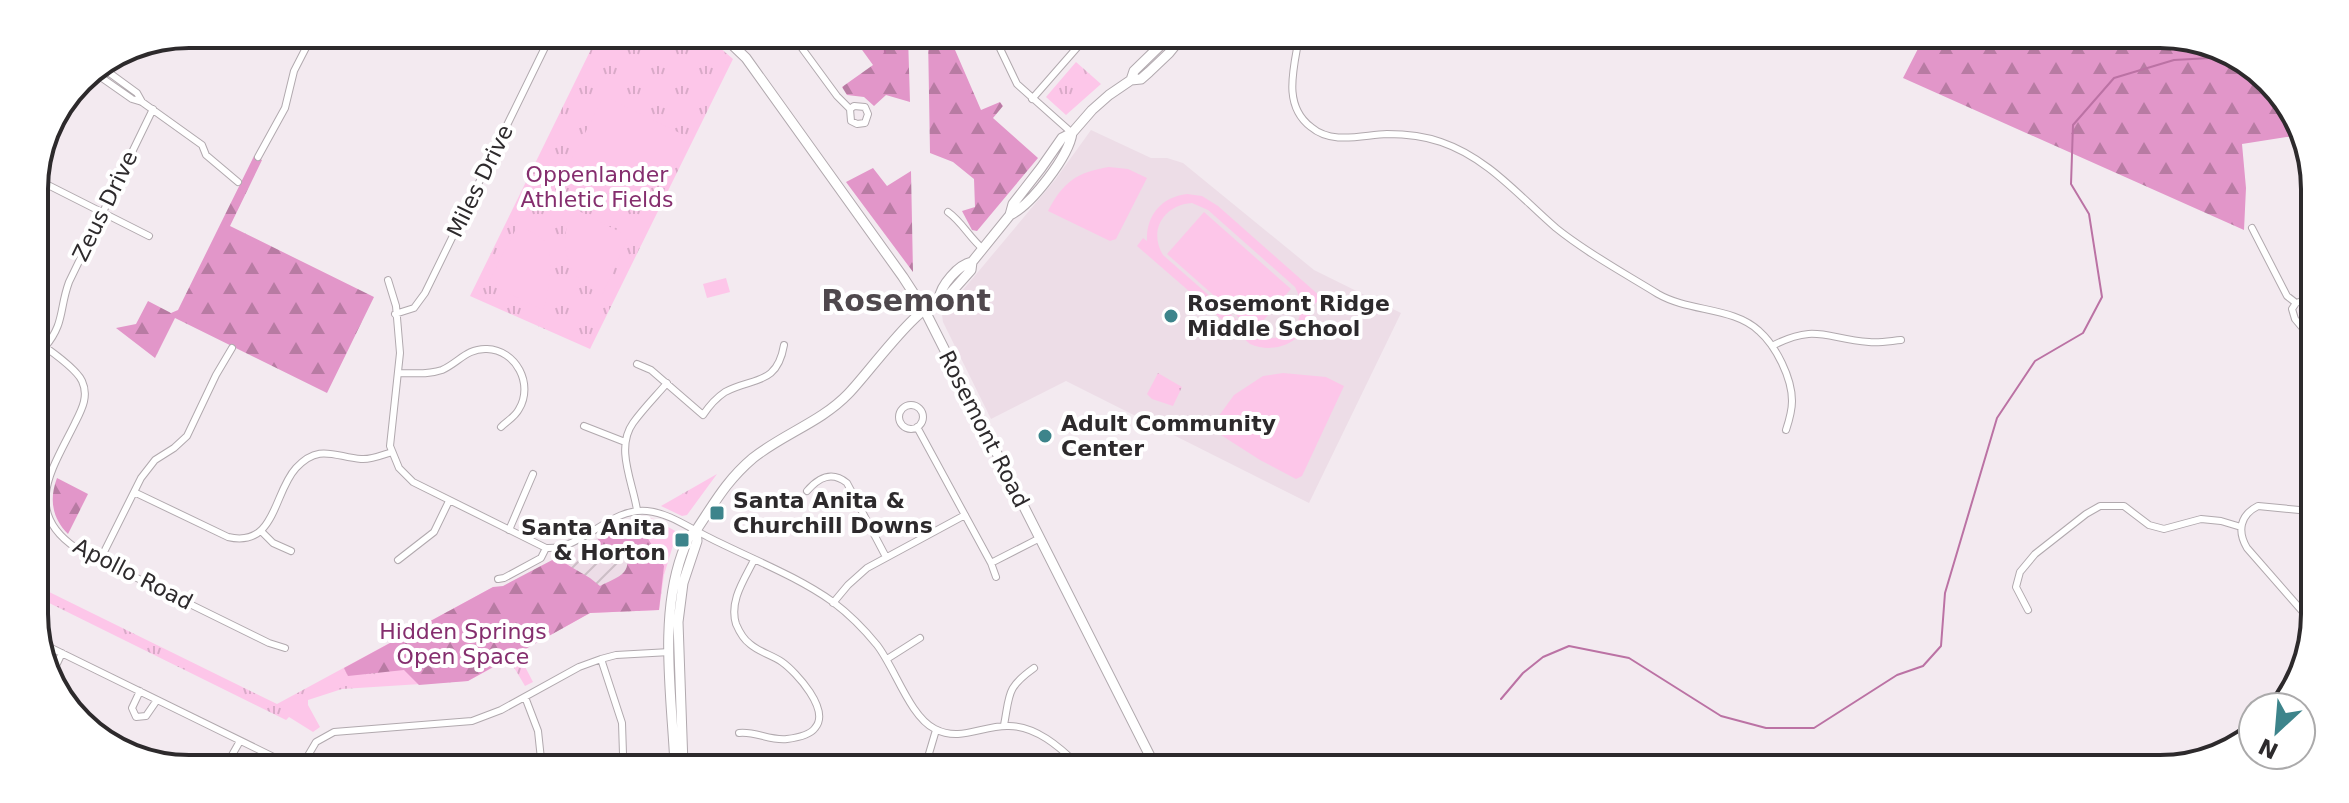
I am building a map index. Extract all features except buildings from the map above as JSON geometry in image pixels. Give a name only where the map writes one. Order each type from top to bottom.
[{"type":"main road","name":"Rosemont Road","points":[[736,48],[746,58],[925,311],[1149,755]]},
{"type":"main road","points":[[1131,80],[1134,71],[1158,48]]},
{"type":"main road","points":[[675,755],[670,652],[672,594],[689,536],[696,531],[723,488],[748,463],[776,441],[835,406],[902,332],[955,289],[1062,138],[1072,133],[1101,102],[1131,80],[1141,79],[1173,48]]},
{"type":"main road","points":[[683,755],[678,622],[683,583],[697,541],[696,531]]},
{"type":"street","points":[[258,157],[285,108],[294,71],[306,48]]},
{"type":"street","name":"Miles Drive","points":[[395,314],[414,308],[425,293],[545,48]]},
{"type":"street","points":[[802,48],[850,109]]},
{"type":"street","points":[[999,48],[1014,80],[1072,133]]},
{"type":"street","points":[[1032,99],[1077,48]]},
{"type":"street","points":[[1298,48],[1292,94],[1302,119],[1313,129],[1339,138],[1386,134],[1419,137],[1461,150],[1489,167],[1563,233],[1617,268],[1673,302],[1741,319],[1759,331],[1772,346],[1791,390],[1792,403],[1786,430]]},
{"type":"street","points":[[110,73],[137,93],[142,102]]},
{"type":"street","points":[[102,78],[153,109],[202,145],[206,155],[238,182]]},
{"type":"street","name":"Zeus Drive","points":[[48,343],[58,329],[69,282],[153,109]]},
{"type":"street","points":[[48,185],[149,236]]},
{"type":"street","points":[[948,212],[957,218],[966,233],[983,249]]},
{"type":"street","points":[[2252,228],[2287,296],[2296,303]]},
{"type":"street","points":[[388,280],[396,306],[399,335],[392,452],[399,468],[410,480],[546,548],[562,547],[637,510],[663,515],[806,585],[833,603],[861,627],[887,659],[912,706],[936,730],[965,734],[1004,725],[1024,728],[1046,738],[1066,755]]},
{"type":"street","points":[[2301,301],[2292,309],[2293,316],[2301,326]]},
{"type":"street","points":[[1772,346],[1814,333],[1869,342],[1901,340]]},
{"type":"street","points":[[637,364],[651,370],[703,415],[721,395],[769,375],[780,361],[784,345]]},
{"type":"street","points":[[100,560],[141,478],[155,460],[187,436],[232,348]]},
{"type":"street","points":[[398,373],[436,371],[475,350],[489,349],[502,353],[519,369],[525,392],[519,410],[501,427]]},
{"type":"street","name":"Apollo Road","points":[[48,350],[77,374],[85,396],[48,482]]},
{"type":"street","points":[[637,510],[625,442],[633,423],[667,383]]},
{"type":"street","points":[[584,426],[625,442]]},
{"type":"street","points":[[917,427],[996,577]]},
{"type":"street","points":[[134,492],[228,537],[245,539],[261,531],[291,474],[305,460],[323,453],[367,459],[392,452]]},
{"type":"street","points":[[509,530],[533,474]]},
{"type":"street","points":[[807,491],[823,477],[839,477],[847,483],[886,557]]},
{"type":"street","points":[[398,560],[434,532],[449,501]]},
{"type":"street","points":[[2028,610],[2016,587],[2020,572],[2035,554],[2100,506],[2124,506],[2149,525],[2164,529],[2201,519],[2241,527]]},
{"type":"street","points":[[2301,510],[2259,506],[2248,513],[2241,527],[2247,548],[2301,610]]},
{"type":"street","points":[[833,603],[856,576],[965,515]]},
{"type":"street","name":"Apollo Road","points":[[48,519],[61,537],[76,548],[285,648]]},
{"type":"street","points":[[261,531],[273,543],[291,551]]},
{"type":"street","points":[[991,563],[1040,538]]},
{"type":"street","points":[[498,579],[541,558],[546,548]]},
{"type":"street","points":[[739,733],[753,732],[786,739],[811,732],[819,719],[815,701],[800,678],[780,660],[750,644],[737,627],[734,614],[736,601],[754,560]]},
{"type":"street","points":[[887,659],[920,638]]},
{"type":"street","points":[[53,649],[269,755]]},
{"type":"street","points":[[308,755],[314,744],[331,733],[472,721],[601,659],[616,655],[670,652]]},
{"type":"street","points":[[57,663],[62,653]]},
{"type":"street","points":[[601,659],[622,723],[623,754]]},
{"type":"street","points":[[1004,725],[1010,690],[1034,668]]},
{"type":"street","points":[[140,691],[132,708],[136,717],[146,716],[157,700]]},
{"type":"street","points":[[525,697],[538,731],[541,755]]},
{"type":"street","points":[[929,755],[936,730]]},
{"type":"street","points":[[232,755],[240,741]]},
{"type":"shaded area","name":"Rosemont Ridge Middle School","points":[[1091,130],[1151,158],[1167,158],[1183,163],[1314,270],[1401,313],[1309,503],[1066,381],[991,419],[942,315],[1055,180]]},
{"type":"shaded area","points":[[632,519],[660,570],[591,607],[564,556]]},
{"type":"green space","name":"Oppenlander Athletic Fields","points":[[592,48],[720,48],[733,59],[590,349],[470,296]]},
{"type":"green space","points":[[861,48],[908,48],[910,102],[886,95],[874,106],[864,97],[847,95],[842,87],[873,65]]},
{"type":"green space","points":[[928,48],[954,48],[981,110],[1000,102],[1003,106],[993,118],[1038,158],[977,231],[972,230],[962,211],[975,207],[974,179],[953,162],[930,153]]},
{"type":"green space","points":[[1918,48],[2178,49],[2214,59],[2246,77],[2266,96],[2290,137],[2242,144],[2246,188],[2244,230],[1903,78]]},
{"type":"green space","points":[[1076,62],[1101,84],[1066,115],[1046,97]]},
{"type":"green space","points":[[604,96],[692,139],[670,170],[642,195],[600,193],[560,182]]},
{"type":"green space","points":[[254,156],[262,160],[230,226],[374,297],[327,393],[175,318],[155,358],[116,328],[136,324],[148,301],[171,313],[178,310]]},
{"type":"green space","points":[[1109,167],[1128,169],[1147,178],[1116,239],[1110,241],[1048,211],[1072,180]]},
{"type":"green space","points":[[873,168],[887,186],[911,171],[913,272],[846,182]]},
{"type":"green space","points":[[1178,196],[1202,196],[1218,206],[1321,297],[1315,304],[1311,302],[1307,325],[1293,341],[1273,348],[1250,344],[1137,246],[1143,238],[1147,241],[1149,224],[1157,209]],"holes":[[[1192,203],[1208,210],[1295,287],[1301,310],[1294,328],[1286,334],[1266,338],[1254,335],[1163,255],[1157,237],[1161,220],[1182,205]]]},
{"type":"green space","points":[[573,208],[626,235],[627,240],[602,295],[580,279],[568,259],[566,234]]},
{"type":"green space","points":[[1204,212],[1291,289],[1254,331],[1167,254]]},
{"type":"green space","points":[[518,225],[540,237],[549,249],[550,276],[543,310],[492,285],[490,279]]},
{"type":"green space","points":[[726,278],[730,292],[707,298],[703,284]]},
{"type":"green space","points":[[1158,373],[1182,387],[1173,406],[1152,399],[1147,394]]},
{"type":"green space","points":[[1283,373],[1326,377],[1344,386],[1302,476],[1296,479],[1210,428],[1234,395],[1263,376]]},
{"type":"green space","points":[[717,474],[687,515],[682,516],[661,506]]},
{"type":"green space","points":[[57,478],[88,494],[68,534],[58,521],[54,508],[53,493]]},
{"type":"green space","name":"Hidden Springs Open Space","points":[[632,519],[654,519],[677,532],[664,575],[659,610],[590,613],[518,653],[533,682],[525,686],[509,659],[468,681],[342,689],[308,700],[320,727],[313,732],[289,717],[286,720],[48,602],[48,591],[277,704],[493,587],[501,590],[564,556],[591,606],[659,570]]},
{"type":"green space","name":"Hidden Springs Open Space","points":[[630,523],[636,523],[643,530],[664,566],[659,610],[590,613],[468,681],[419,685],[404,670],[348,676],[344,668],[493,587],[503,586],[556,558],[600,586],[616,578],[627,566],[625,557],[617,550],[602,547],[597,541]]},
{"type":"waterway","points":[[885,48],[885,53]]},
{"type":"waterway","points":[[1501,699],[1523,673],[1543,657],[1569,646],[1629,658],[1721,716],[1766,728],[1814,728],[1897,675],[1923,666],[1941,646],[1945,593],[1997,418],[2035,361],[2083,333],[2102,297],[2089,214],[2071,184],[2073,125],[2114,78],[2174,60],[2211,58]]},
{"type":"place","name":"Rosemont Ridge Middle School","points":[[1171,316]]},
{"type":"place","name":"Adult Community Center","points":[[1045,436]]},
{"type":"place","name":"Santa Anita & Churchill Downs","points":[[717,513]]},
{"type":"place","name":"Santa Anita & Horton","points":[[682,540]]},
{"type":"district","name":"Rosemont","points":[[906,300]]}]
